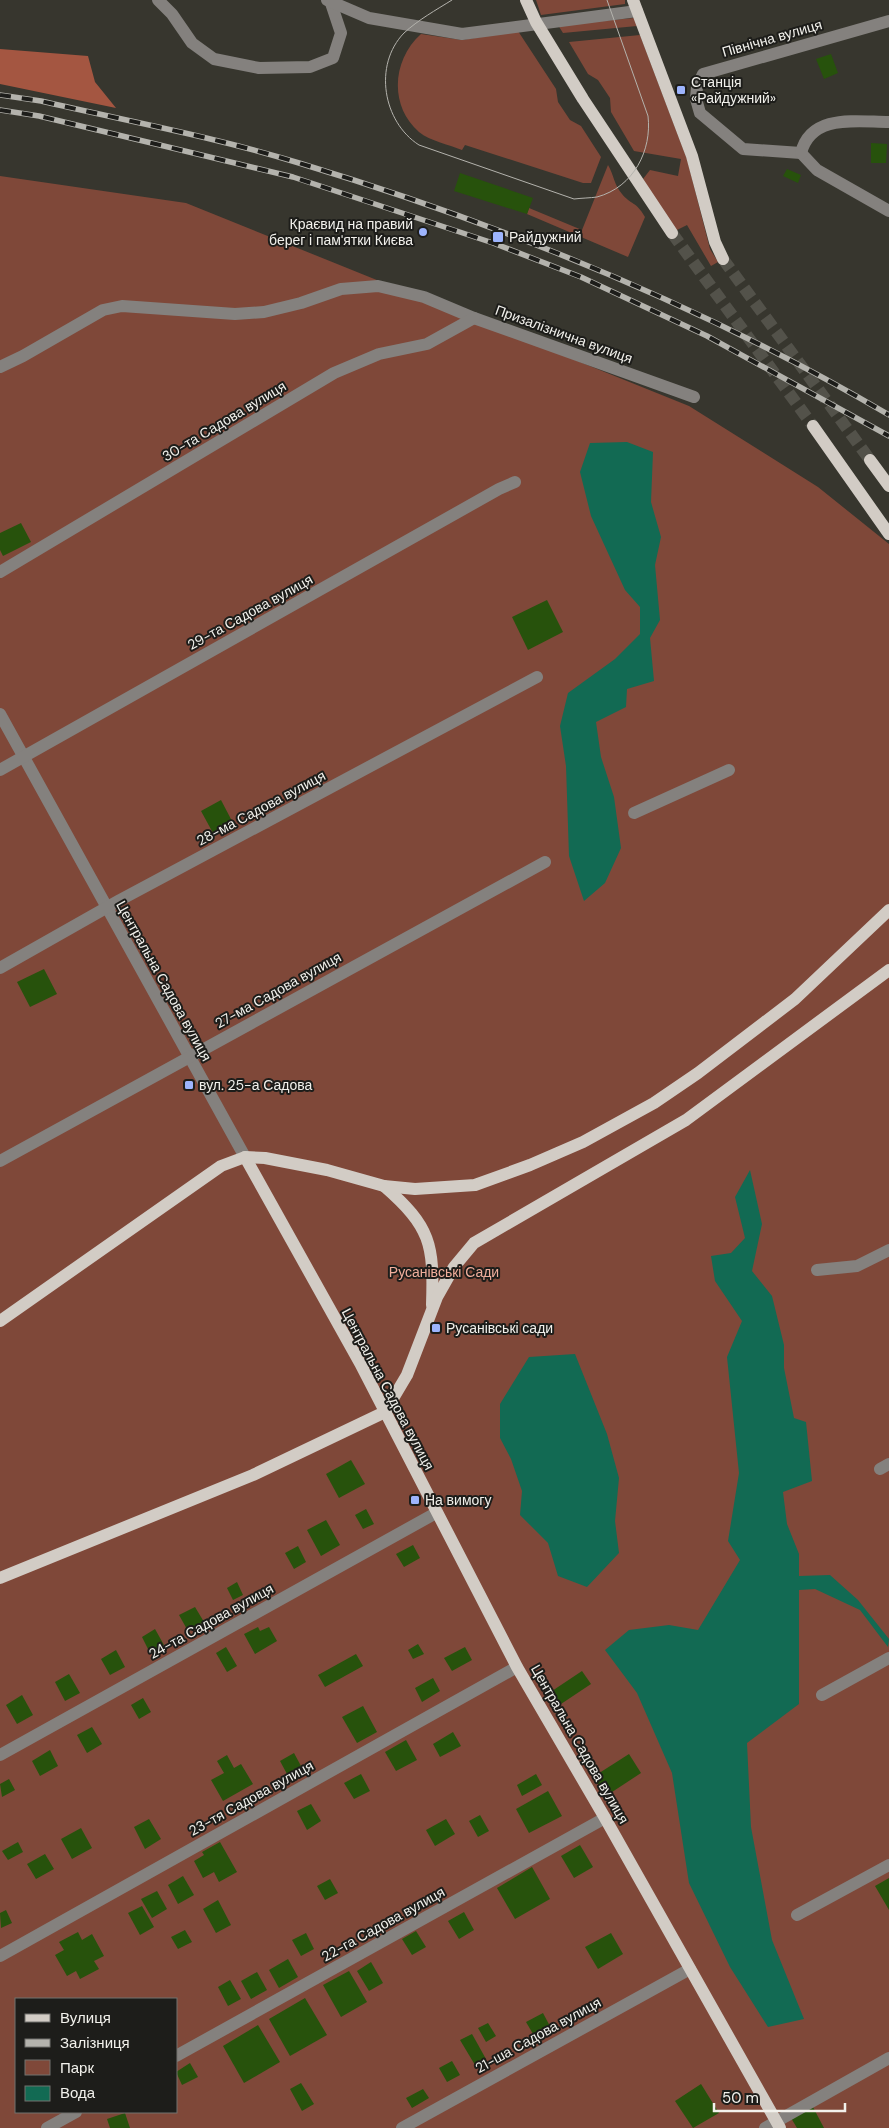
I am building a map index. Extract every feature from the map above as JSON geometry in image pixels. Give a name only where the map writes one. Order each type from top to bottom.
[{"type":"main road","points":[[526,0],[536,22],[611,143],[672,234]]},
{"type":"main road","points":[[635,5],[692,156],[715,242],[723,260]]},
{"type":"main road","points":[[813,426],[889,534]]},
{"type":"main road","points":[[870,460],[889,486]]},
{"type":"main road","points":[[0,1321],[221,1166],[245,1157],[327,1170],[384,1186],[415,1189],[475,1185],[530,1165],[583,1142],[654,1103],[736,1046],[794,999],[889,910]]},
{"type":"main road","points":[[0,1578],[253,1475],[385,1412],[407,1374],[432,1310],[454,1267],[474,1243],[686,1120],[889,970]]},
{"type":"main road","name":"Центральна Садова вулиця","points":[[245,1157],[385,1412],[517,1667],[605,1818],[778,2125]]},
{"type":"main road","points":[[384,1186],[407,1206],[427,1235],[433,1268],[432,1310]]},
{"type":"street","points":[[158,0],[172,14],[192,43],[214,59],[259,68],[310,67],[333,58],[341,33],[329,0]]},
{"type":"street","points":[[329,0],[369,18],[462,34],[635,5]]},
{"type":"street","name":"Північна вулиця","points":[[801,153],[743,149],[700,113],[696,99],[697,87],[703,74],[889,21]]},
{"type":"street","points":[[889,122],[836,122],[825,125],[813,131],[805,140],[801,153],[817,170],[889,211]]},
{"type":"street","name":"Призалізнична вулиця","points":[[0,367],[23,356],[103,310],[122,306],[235,314],[254,313],[301,303],[341,289],[378,286],[424,297],[474,318],[694,397]]},
{"type":"street","name":"30-та Садова вулиця","points":[[0,572],[334,373],[379,354],[427,344],[474,318]]},
{"type":"street","name":"29-та Садова вулиця","points":[[0,770],[490,494],[515,482]]},
{"type":"street","name":"28-ма Садова вулиця","points":[[0,968],[107,908],[537,677]]},
{"type":"street","name":"Центральна Садова вулиця","points":[[0,714],[245,1157]]},
{"type":"street","points":[[634,814],[729,770]]},
{"type":"street","name":"27-ма Садова вулиця","points":[[0,1161],[188,1056],[545,862]]},
{"type":"street","points":[[817,1270],[857,1266],[889,1250]]},
{"type":"street","name":"24-та Садова вулиця","points":[[0,1755],[436,1513]]},
{"type":"street","points":[[822,1695],[889,1658]]},
{"type":"street","name":"23-тя Садова вулиця","points":[[0,1956],[517,1667]]},
{"type":"street","name":"22-га Садова вулиця","points":[[178,2055],[605,1818]]},
{"type":"street","points":[[797,1915],[889,1865]]},
{"type":"street","name":"21-ша Садова вулиця","points":[[402,2128],[690,1969]]},
{"type":"street","points":[[765,2128],[778,2125],[889,2058]]},
{"type":"street","points":[[47,2128],[74,2113]]},
{"type":"green space","points":[[536,0],[625,0],[625,4],[541,15]]},
{"type":"green space","points":[[634,18],[637,26],[563,33],[558,25]]},
{"type":"green space","points":[[518,31],[556,89],[558,102],[570,120],[581,126],[601,157],[591,183],[583,183],[465,145],[462,150],[434,140],[419,132],[409,121],[403,109],[398,83],[400,70],[404,57],[411,45],[421,34],[462,40]]},
{"type":"green space","points":[[640,35],[687,159],[710,249],[718,262],[711,266],[687,225],[675,231],[643,179],[650,170],[678,176],[681,159],[634,151],[611,112],[610,98],[598,80],[588,74],[569,42]]},
{"type":"green space","points":[[608,165],[619,191],[639,208],[645,217],[628,257],[527,214],[529,208],[582,230]]},
{"type":"green space","name":"Русанівські Сади","points":[[0,176],[186,203],[689,406],[818,487],[889,544],[889,2128],[0,2128]]},
{"type":"shaded area","points":[[0,49],[88,56],[95,82],[116,108],[0,84]]},
{"type":"water","points":[[627,442],[653,452],[651,502],[661,537],[655,565],[660,620],[650,638],[654,681],[627,689],[626,707],[596,722],[601,757],[614,797],[621,848],[605,883],[584,901],[569,856],[566,766],[560,726],[568,693],[615,659],[640,634],[640,607],[625,590],[591,516],[580,472],[590,443]]},
{"type":"water","points":[[750,1170],[762,1224],[752,1271],[772,1296],[784,1345],[784,1368],[794,1418],[806,1422],[812,1481],[783,1492],[787,1524],[799,1554],[799,1576],[830,1575],[858,1600],[889,1639],[888,1647],[860,1610],[815,1589],[799,1590],[799,1704],[747,1743],[751,1827],[772,1940],[804,2019],[768,2027],[730,1967],[689,1883],[672,1773],[637,1693],[605,1650],[629,1630],[669,1625],[698,1630],[740,1560],[728,1541],[739,1473],[727,1357],[742,1321],[715,1281],[711,1256],[731,1253],[745,1238],[735,1197]]},
{"type":"water","points":[[575,1354],[607,1434],[619,1478],[615,1521],[619,1553],[587,1587],[558,1576],[548,1543],[520,1515],[522,1491],[511,1459],[500,1438],[500,1404],[529,1357]]},
{"type":"building","points":[[831,54],[838,73],[824,79],[816,59]]},
{"type":"building","points":[[871,143],[887,144],[886,163],[871,163]]},
{"type":"building","points":[[787,169],[801,175],[798,183],[783,176]]},
{"type":"building","points":[[460,173],[533,198],[527,214],[454,191]]},
{"type":"building","points":[[21,523],[31,542],[3,556],[0,550],[0,533]]},
{"type":"building","points":[[547,600],[563,632],[528,650],[512,617]]},
{"type":"building","points":[[221,800],[233,823],[213,833],[201,811]]},
{"type":"building","points":[[44,969],[57,994],[30,1007],[17,982]]},
{"type":"building","points":[[351,1460],[365,1484],[339,1498],[326,1474]]},
{"type":"building","points":[[366,1509],[374,1524],[363,1529],[355,1515]]},
{"type":"building","points":[[326,1520],[340,1545],[321,1556],[307,1530]]},
{"type":"building","points":[[413,1545],[420,1558],[404,1567],[396,1554]]},
{"type":"building","points":[[298,1546],[306,1562],[294,1569],[285,1553]]},
{"type":"building","points":[[237,1582],[243,1595],[233,1600],[227,1588]]},
{"type":"building","points":[[195,1607],[204,1622],[188,1631],[179,1615]]},
{"type":"building","points":[[258,1627],[260,1631],[269,1627],[277,1641],[255,1654],[244,1634]]},
{"type":"building","points":[[155,1629],[164,1645],[150,1653],[142,1637]]},
{"type":"building","points":[[418,1644],[424,1654],[413,1659],[408,1650]]},
{"type":"building","points":[[226,1647],[237,1666],[227,1672],[216,1653]]},
{"type":"building","points":[[465,1647],[472,1660],[452,1671],[444,1658]]},
{"type":"building","points":[[116,1650],[125,1667],[110,1675],[101,1659]]},
{"type":"building","points":[[356,1654],[363,1666],[325,1687],[318,1675]]},
{"type":"building","points":[[582,1671],[591,1684],[555,1708],[546,1695]]},
{"type":"building","points":[[69,1674],[80,1693],[65,1701],[55,1682]]},
{"type":"building","points":[[433,1678],[440,1691],[422,1702],[415,1688]]},
{"type":"building","points":[[22,1695],[33,1715],[17,1724],[6,1705]]},
{"type":"building","points":[[143,1698],[151,1712],[139,1719],[131,1705]]},
{"type":"building","points":[[363,1706],[377,1732],[357,1743],[342,1717]]},
{"type":"building","points":[[92,1727],[102,1744],[87,1753],[77,1735]]},
{"type":"building","points":[[453,1732],[461,1746],[440,1757],[433,1744]]},
{"type":"building","points":[[406,1740],[417,1760],[396,1771],[385,1752]]},
{"type":"building","points":[[50,1750],[58,1766],[40,1776],[32,1761]]},
{"type":"building","points":[[294,1753],[301,1766],[287,1774],[280,1761]]},
{"type":"building","points":[[629,1754],[641,1773],[606,1796],[593,1777]]},
{"type":"building","points":[[227,1755],[234,1768],[241,1764],[253,1784],[223,1801],[211,1780],[224,1773],[217,1761]]},
{"type":"building","points":[[361,1774],[370,1791],[354,1799],[344,1783]]},
{"type":"building","points":[[536,1774],[542,1785],[522,1796],[517,1785]]},
{"type":"building","points":[[9,1779],[15,1790],[2,1797],[0,1784]]},
{"type":"building","points":[[548,1791],[562,1816],[529,1833],[516,1809]]},
{"type":"building","points":[[311,1804],[321,1821],[307,1830],[297,1811]]},
{"type":"building","points":[[480,1815],[489,1831],[478,1837],[469,1821]]},
{"type":"building","points":[[149,1819],[161,1839],[145,1849],[134,1827]]},
{"type":"building","points":[[446,1819],[455,1834],[435,1846],[426,1830]]},
{"type":"building","points":[[81,1828],[92,1848],[72,1859],[61,1839]]},
{"type":"building","points":[[18,1842],[23,1852],[8,1860],[2,1851]]},
{"type":"building","points":[[220,1842],[237,1872],[219,1882],[214,1872],[203,1878],[194,1861],[204,1855],[202,1852]]},
{"type":"building","points":[[580,1845],[593,1867],[574,1878],[561,1856]]},
{"type":"building","points":[[45,1854],[54,1869],[36,1879],[27,1864]]},
{"type":"building","points":[[532,1867],[550,1899],[515,1919],[497,1888]]},
{"type":"building","points":[[183,1876],[194,1895],[178,1904],[168,1885]]},
{"type":"building","points":[[889,1878],[889,1910],[875,1886]]},
{"type":"building","points":[[330,1879],[338,1893],[325,1900],[317,1886]]},
{"type":"building","points":[[157,1891],[167,1909],[152,1918],[141,1899]]},
{"type":"building","points":[[218,1900],[231,1925],[216,1933],[203,1909]]},
{"type":"building","points":[[142,1906],[154,1927],[140,1935],[128,1913]]},
{"type":"building","points":[[6,1910],[12,1923],[1,1928],[0,1913]]},
{"type":"building","points":[[464,1912],[474,1930],[459,1939],[448,1921]]},
{"type":"building","points":[[185,1930],[192,1942],[178,1949],[171,1937]]},
{"type":"building","points":[[416,1931],[426,1947],[412,1955],[402,1939]]},
{"type":"building","points":[[78,1932],[82,1940],[92,1934],[104,1956],[94,1961],[99,1969],[80,1979],[76,1971],[67,1976],[55,1955],[64,1950],[59,1942]]},
{"type":"building","points":[[306,1933],[314,1949],[301,1956],[292,1940]]},
{"type":"building","points":[[611,1933],[623,1954],[598,1969],[585,1947]]},
{"type":"building","points":[[288,1959],[298,1977],[279,1988],[269,1970]]},
{"type":"building","points":[[371,1962],[383,1983],[369,1991],[357,1971]]},
{"type":"building","points":[[349,1971],[367,2002],[341,2017],[323,1985]]},
{"type":"building","points":[[257,1972],[267,1990],[251,1999],[241,1981]]},
{"type":"building","points":[[230,1980],[241,1999],[228,2006],[218,1987]]},
{"type":"building","points":[[305,1998],[327,2035],[290,2056],[269,2019]]},
{"type":"building","points":[[543,2013],[552,2030],[536,2039],[526,2022]]},
{"type":"building","points":[[488,2023],[496,2036],[486,2042],[478,2028]]},
{"type":"building","points":[[258,2025],[280,2062],[244,2083],[223,2046]]},
{"type":"building","points":[[472,2034],[486,2059],[475,2065],[460,2040]]},
{"type":"building","points":[[452,2061],[460,2075],[447,2082],[439,2068]]},
{"type":"building","points":[[190,2063],[198,2077],[182,2085],[178,2076],[178,2071]]},
{"type":"building","points":[[301,2083],[314,2104],[302,2111],[290,2089]]},
{"type":"building","points":[[701,2084],[719,2113],[693,2128],[675,2101]]},
{"type":"building","points":[[423,2089],[429,2098],[412,2108],[406,2098]]},
{"type":"building","points":[[813,2107],[824,2128],[797,2128],[791,2118]]},
{"type":"building","points":[[125,2113],[130,2128],[110,2128],[107,2119]]},
{"type":"tunnel","points":[[672,233],[813,426]]},
{"type":"tunnel","points":[[723,259],[870,460]]},
{"type":"tram line","points":[[452,0],[409,28],[394,46],[388,61],[386,92],[390,108],[397,122],[407,135],[419,145],[574,199],[597,197],[621,185],[638,166],[647,142],[648,116],[607,0]]},
{"type":"railway","points":[[0,95],[41,101],[235,145],[376,187],[452,213],[602,271],[675,304],[748,338],[819,375],[889,415]]},
{"type":"railway","points":[[0,110],[39,116],[293,177],[493,243],[581,277],[707,336],[889,436]]},
{"type":"place","name":"Станція «Райдужний»","points":[[681,90]]},
{"type":"place","name":"Краєвид на правий берег і пам'ятки Києва","points":[[423,232]]},
{"type":"place","name":"Райдужний","points":[[498,237]]},
{"type":"place","name":"вул. 25-а Садова","points":[[189,1085]]},
{"type":"place","name":"Русанівські сади","points":[[436,1328]]},
{"type":"place","name":"На вимогу","points":[[415,1500]]}]
